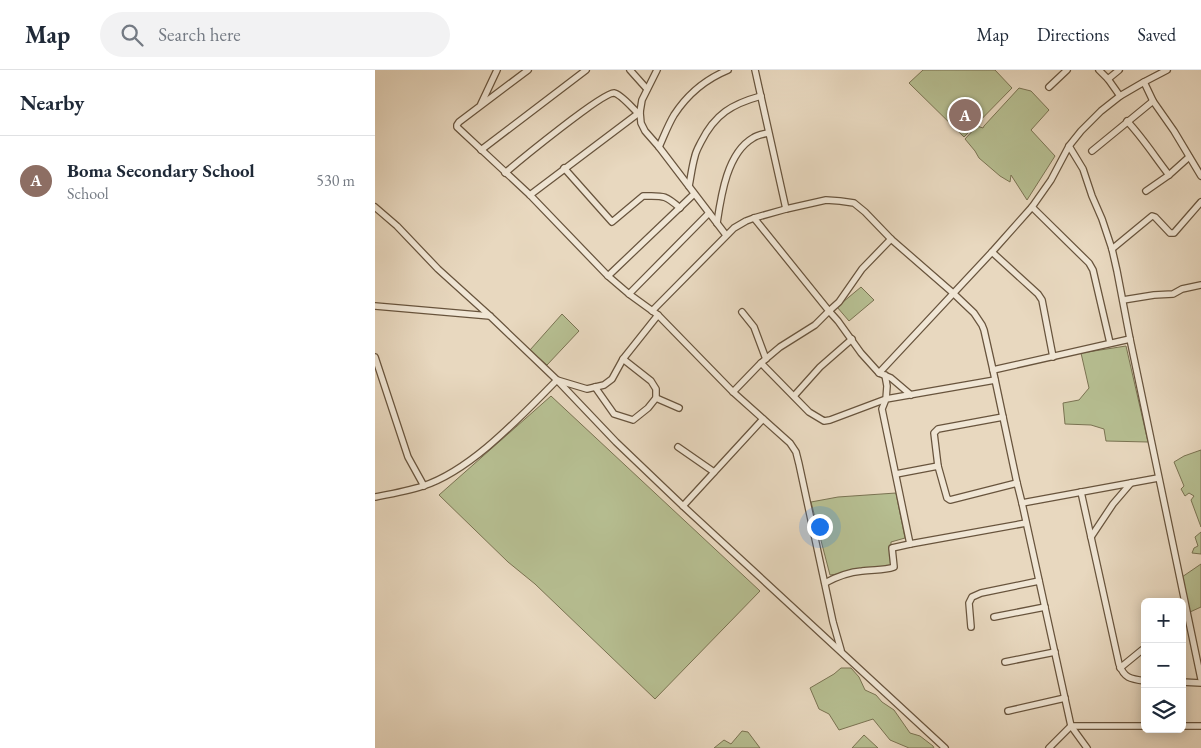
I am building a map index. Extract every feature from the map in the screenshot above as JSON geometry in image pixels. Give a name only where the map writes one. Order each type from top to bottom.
[{"type":"street","points":[[481,106],[497,70]]},
{"type":"street","points":[[528,70],[459,122],[457,125],[459,129],[530,195],[608,276],[658,315],[733,392],[790,443],[796,452],[841,652]]},
{"type":"street","points":[[481,150],[586,70]]},
{"type":"street","points":[[630,70],[647,89]]},
{"type":"street","points":[[657,70],[641,100],[639,113],[641,123],[725,235]]},
{"type":"street","points":[[659,147],[674,115],[690,95],[717,74],[728,70]]},
{"type":"street","points":[[755,70],[786,209]]},
{"type":"street","points":[[1049,87],[1067,70]]},
{"type":"street","points":[[1099,70],[1120,96]]},
{"type":"street","points":[[1108,79],[1119,70]]},
{"type":"street","points":[[882,374],[1032,207],[1051,180],[1069,146],[1081,131],[1101,111],[1120,96],[1167,70]]},
{"type":"street","points":[[1144,82],[1153,101],[1174,131],[1201,176]]},
{"type":"street","points":[[505,173],[582,112],[609,94],[619,95],[639,113]]},
{"type":"street","points":[[689,186],[695,154],[706,132],[715,120],[727,110],[743,101],[761,96]]},
{"type":"street","points":[[1092,150],[1153,101]]},
{"type":"street","points":[[530,195],[639,113]]},
{"type":"street","points":[[1127,121],[1169,174]]},
{"type":"street","points":[[717,223],[726,178],[733,161],[743,146],[754,137],[768,132]]},
{"type":"street","points":[[1069,146],[1083,169],[1112,249],[1201,679]]},
{"type":"street","points":[[1147,191],[1189,157]]},
{"type":"street","points":[[564,168],[612,222],[643,196],[663,196],[679,208]]},
{"type":"street","points":[[608,276],[694,194]]},
{"type":"street","points":[[652,311],[725,235],[740,224],[786,209],[826,200],[854,203],[891,239],[974,313],[982,324],[993,370],[1071,726],[1087,748]]},
{"type":"street","points":[[1112,249],[1152,216],[1170,233],[1174,234],[1201,202]]},
{"type":"street","points":[[375,207],[557,380],[616,442],[683,506],[945,748]]},
{"type":"street","points":[[1032,207],[1089,263],[1093,270],[1111,343]]},
{"type":"street","points":[[629,294],[709,213]]},
{"type":"street","points":[[754,218],[838,321],[861,353],[882,374],[891,378],[911,395]]},
{"type":"street","points":[[733,392],[763,361],[780,347],[815,325],[839,302],[863,269],[891,239]]},
{"type":"street","points":[[992,252],[1038,294],[1042,300],[1053,357]]},
{"type":"street","points":[[1123,300],[1173,294],[1182,289],[1201,285]]},
{"type":"street","points":[[375,306],[490,316]]},
{"type":"street","points":[[742,312],[753,327],[763,361],[809,412],[824,421],[885,399],[995,380]]},
{"type":"street","points":[[557,380],[587,389],[604,385],[612,379],[623,359],[658,315]]},
{"type":"street","points":[[794,396],[820,367],[852,339]]},
{"type":"street","points":[[993,370],[1130,339]]},
{"type":"street","points":[[375,357],[408,457],[424,486]]},
{"type":"street","points":[[595,387],[614,414],[633,420],[648,408],[656,398],[656,389],[651,381],[623,359]]},
{"type":"street","points":[[882,374],[887,386],[882,409],[910,544]]},
{"type":"street","points":[[375,497],[424,486],[453,473],[484,450],[557,380]]},
{"type":"street","points":[[656,398],[679,408]]},
{"type":"street","points":[[1003,417],[938,429],[934,433],[938,466],[947,498],[952,501],[1017,483]]},
{"type":"street","points":[[683,506],[763,419]]},
{"type":"street","points":[[678,447],[714,472]]},
{"type":"street","points":[[896,474],[938,466]]},
{"type":"street","points":[[1022,503],[1158,478]]},
{"type":"street","points":[[1091,537],[1113,504],[1131,484]]},
{"type":"street","points":[[1081,492],[1120,668],[1129,678],[1141,681]]},
{"type":"street","points":[[825,583],[832,579],[862,571],[887,570],[894,567],[892,548],[1026,523]]},
{"type":"street","points":[[971,627],[969,603],[972,597],[981,593],[1039,581]]},
{"type":"street","points":[[995,617],[1045,607]]},
{"type":"street","points":[[1120,668],[1141,651]]},
{"type":"street","points":[[1005,662],[1055,652]]},
{"type":"street","points":[[1186,682],[1201,683]]},
{"type":"street","points":[[1009,711],[1065,698]]},
{"type":"street","points":[[1049,748],[1071,726],[1141,726]]},
{"type":"street","points":[[1186,726],[1201,726]]},
{"type":"green space","points":[[923,70],[995,70],[1012,88],[964,137],[909,83]]},
{"type":"green space","points":[[1019,88],[1031,91],[1049,110],[1031,130],[1055,156],[1027,200],[1011,175],[1010,182],[1000,176],[979,158],[965,139],[977,126],[983,128]]},
{"type":"green space","points":[[861,287],[874,300],[849,321],[837,307]]},
{"type":"green space","points":[[562,314],[579,331],[547,365],[530,350]]},
{"type":"green space","points":[[1126,346],[1148,442],[1106,441],[1104,429],[1091,425],[1065,424],[1063,403],[1079,400],[1089,388],[1081,353]]},
{"type":"green space","points":[[551,396],[760,591],[655,699],[439,495]]},
{"type":"green space","points":[[1201,450],[1201,527],[1191,500],[1194,496],[1189,493],[1185,496],[1181,489],[1184,486],[1174,462]]},
{"type":"green space","points":[[896,493],[905,538],[891,542],[891,567],[830,575],[811,502],[838,497]]},
{"type":"green space","points":[[1201,532],[1201,554],[1192,553],[1194,548],[1198,546],[1195,537]]},
{"type":"green space","points":[[1201,564],[1201,607],[1190,612],[1182,577]]},
{"type":"green space","points":[[841,668],[851,668],[859,677],[865,690],[876,695],[882,702],[894,710],[910,733],[920,736],[934,748],[909,748],[890,740],[873,719],[839,730],[829,714],[819,709],[810,688]]},
{"type":"green space","points":[[742,731],[748,732],[760,748],[714,748],[724,740],[731,744]]},
{"type":"green space","points":[[864,735],[878,748],[852,748]]},
{"type":"place","name":"Boma Secondary School","points":[[965,115]]}]
